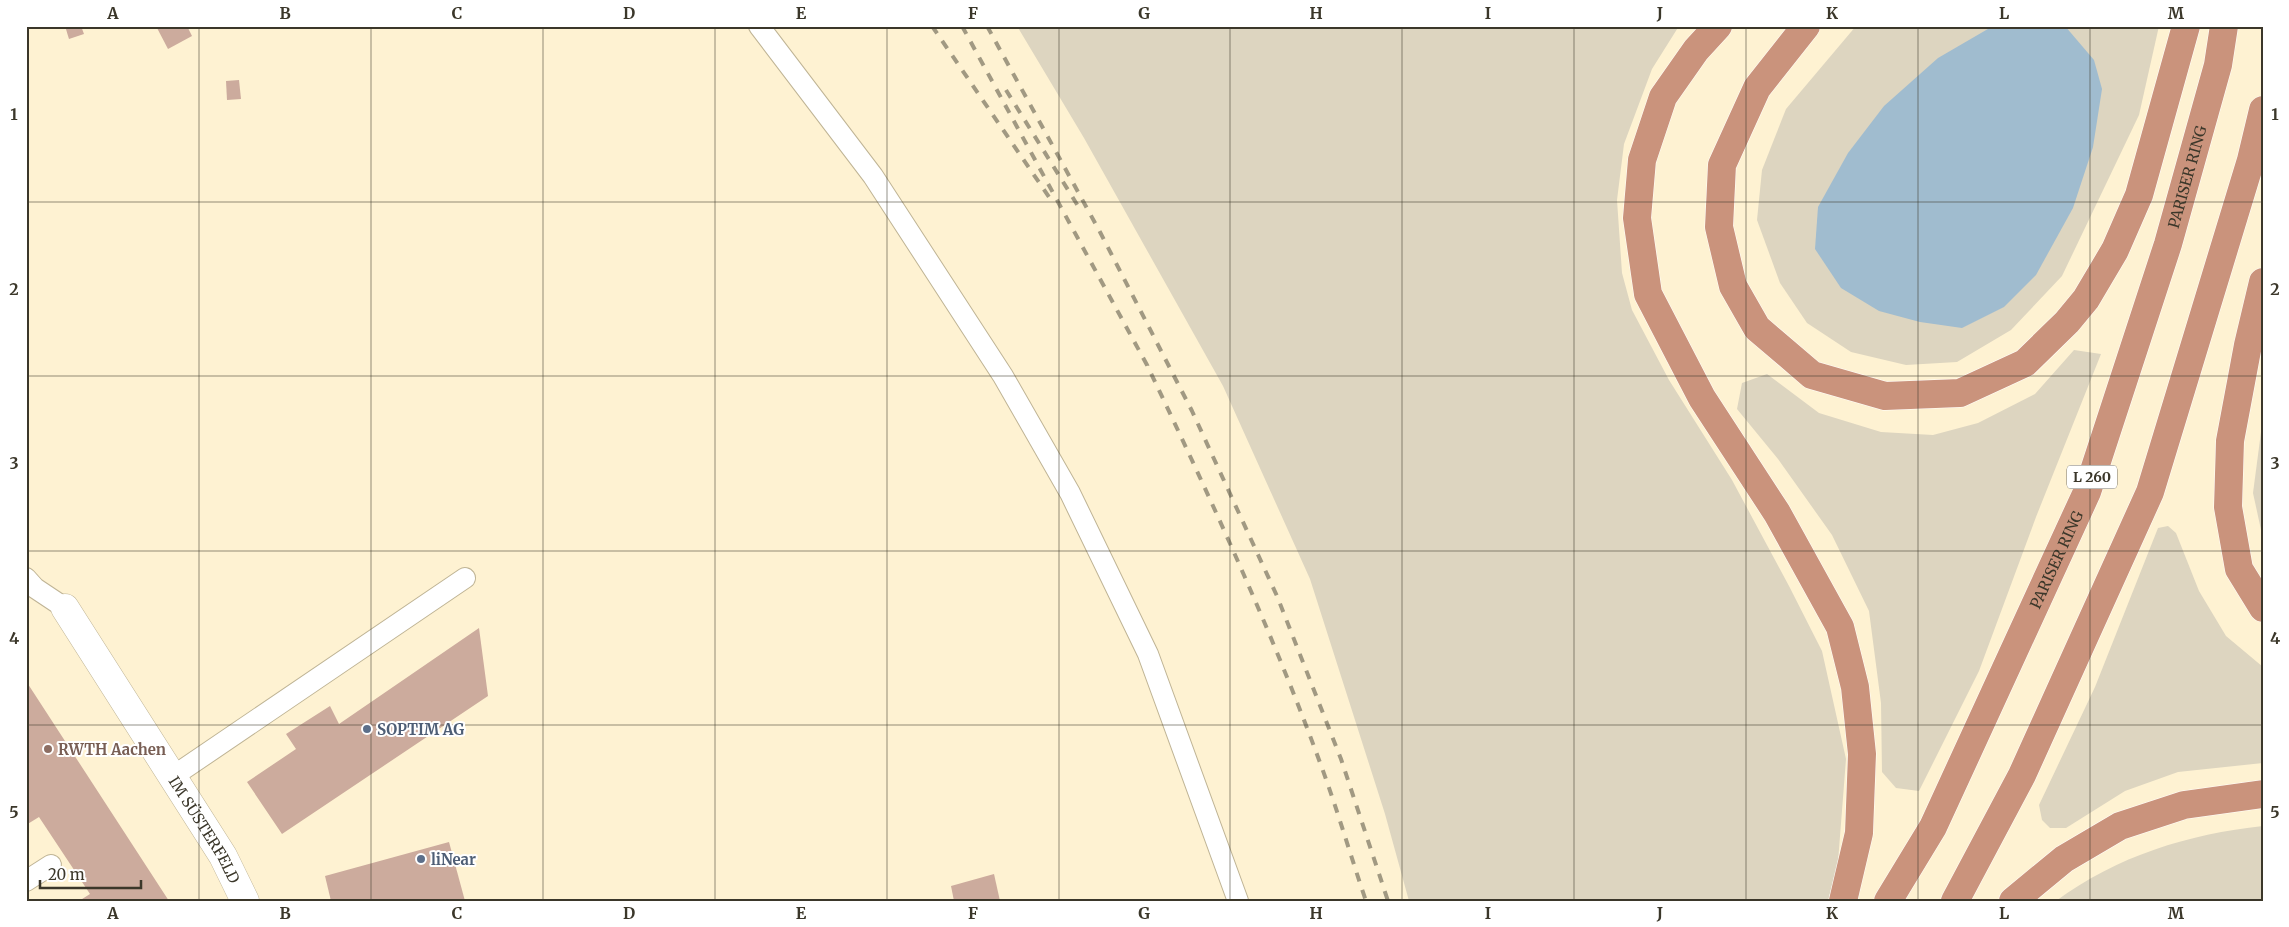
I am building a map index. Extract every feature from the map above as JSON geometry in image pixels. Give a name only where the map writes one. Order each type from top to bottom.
[{"type":"highway","points":[[1718,26],[1696,50],[1663,97],[1642,160],[1637,218],[1648,294],[1702,398],[1777,513],[1840,627],[1855,687],[1862,754],[1859,833],[1843,901]]},
{"type":"highway","points":[[1806,26],[1757,88],[1722,165],[1720,227],[1734,286],[1757,328],[1812,375],[1885,396],[1960,393],[2025,363],[2067,322],[2086,299],[2115,250],[2139,195],[2186,26]]},
{"type":"highway","name":"PARISER RING","points":[[1888,901],[1933,827],[2087,492],[2168,244],[2218,65],[2224,26]]},
{"type":"highway","points":[[1955,901],[2022,775],[2150,492],[2251,160],[2263,110]]},
{"type":"highway","points":[[2263,282],[2248,345],[2230,441],[2228,507],[2239,569],[2263,608]]},
{"type":"highway","points":[[2013,901],[2064,859],[2120,826],[2184,805],[2263,794]]},
{"type":"street","name":"IM SÜSTERFELD","points":[[65,608],[222,856],[245,901]]},
{"type":"lane","points":[[759,26],[873,176],[1002,376],[1070,493],[1148,654],[1238,901]]},
{"type":"lane","points":[[26,578],[35,588],[65,608]]},
{"type":"lane","points":[[172,777],[465,578]]},
{"type":"lane","points":[[26,881],[51,865]]},
{"type":"shaded area","points":[[1017,26],[1679,26],[1652,69],[1624,144],[1617,200],[1622,273],[1632,310],[1669,380],[1732,480],[1822,651],[1846,759],[1838,862],[1828,901],[1409,901],[1385,814],[1310,579],[1223,386],[1084,138]]},
{"type":"shaded area","points":[[1856,26],[2159,26],[2139,115],[2062,276],[2011,330],[1957,362],[1906,365],[1851,352],[1807,323],[1780,283],[1757,220],[1762,170],[1786,109]]},
{"type":"shaded area","points":[[2074,350],[2101,354],[2036,517],[1979,671],[1919,791],[1896,788],[1882,772],[1881,703],[1869,611],[1832,535],[1778,459],[1737,409],[1742,383],[1767,374],[1819,413],[1881,432],[1933,435],[1978,423],[2035,394]]},
{"type":"shaded area","points":[[2263,417],[2263,539],[2253,493]]},
{"type":"shaded area","points":[[2168,526],[2176,533],[2199,591],[2226,636],[2263,667],[2263,763],[2178,772],[2125,791],[2066,828],[2050,828],[2042,820],[2039,805],[2095,687],[2158,528]]},
{"type":"shaded area","points":[[2263,826],[2263,901],[2056,901],[2104,871],[2154,850],[2208,835]]},
{"type":"water","points":[[1993,26],[2065,26],[2094,60],[2102,89],[2093,147],[2073,208],[2036,275],[2004,307],[1962,328],[1920,322],[1879,311],[1841,288],[1815,249],[1818,207],[1848,153],[1884,106],[1938,58]]},
{"type":"building","points":[[65,26],[81,26],[84,34],[69,39]]},
{"type":"building","points":[[156,26],[187,26],[192,36],[168,49]]},
{"type":"building","points":[[239,80],[241,99],[227,100],[226,81]]},
{"type":"building","name":"SOPTIM AG","points":[[479,628],[488,696],[282,834],[247,782],[296,749],[286,734],[330,706],[339,724]]},
{"type":"building","name":"RWTH Aachen","points":[[26,681],[169,901],[79,901],[90,894],[39,817],[26,825]]},
{"type":"building","name":"liNear","points":[[449,842],[465,901],[331,901],[325,876]]},
{"type":"building","points":[[994,874],[1000,901],[954,901],[951,886]]},
{"type":"railway","points":[[932,26],[1049,197]]},
{"type":"railway","points":[[962,26],[1147,365],[1194,464],[1261,615],[1303,717],[1328,785],[1366,901]]},
{"type":"railway","points":[[987,26],[1100,232],[1192,411],[1277,596],[1341,759],[1388,901]]},
{"type":"railway","points":[[1006,90],[1078,206]]},
{"type":"place","name":"SOPTIM AG","points":[[367,729]]},
{"type":"place","name":"RWTH Aachen","points":[[48,749]]},
{"type":"place","name":"liNear","points":[[421,859]]}]
